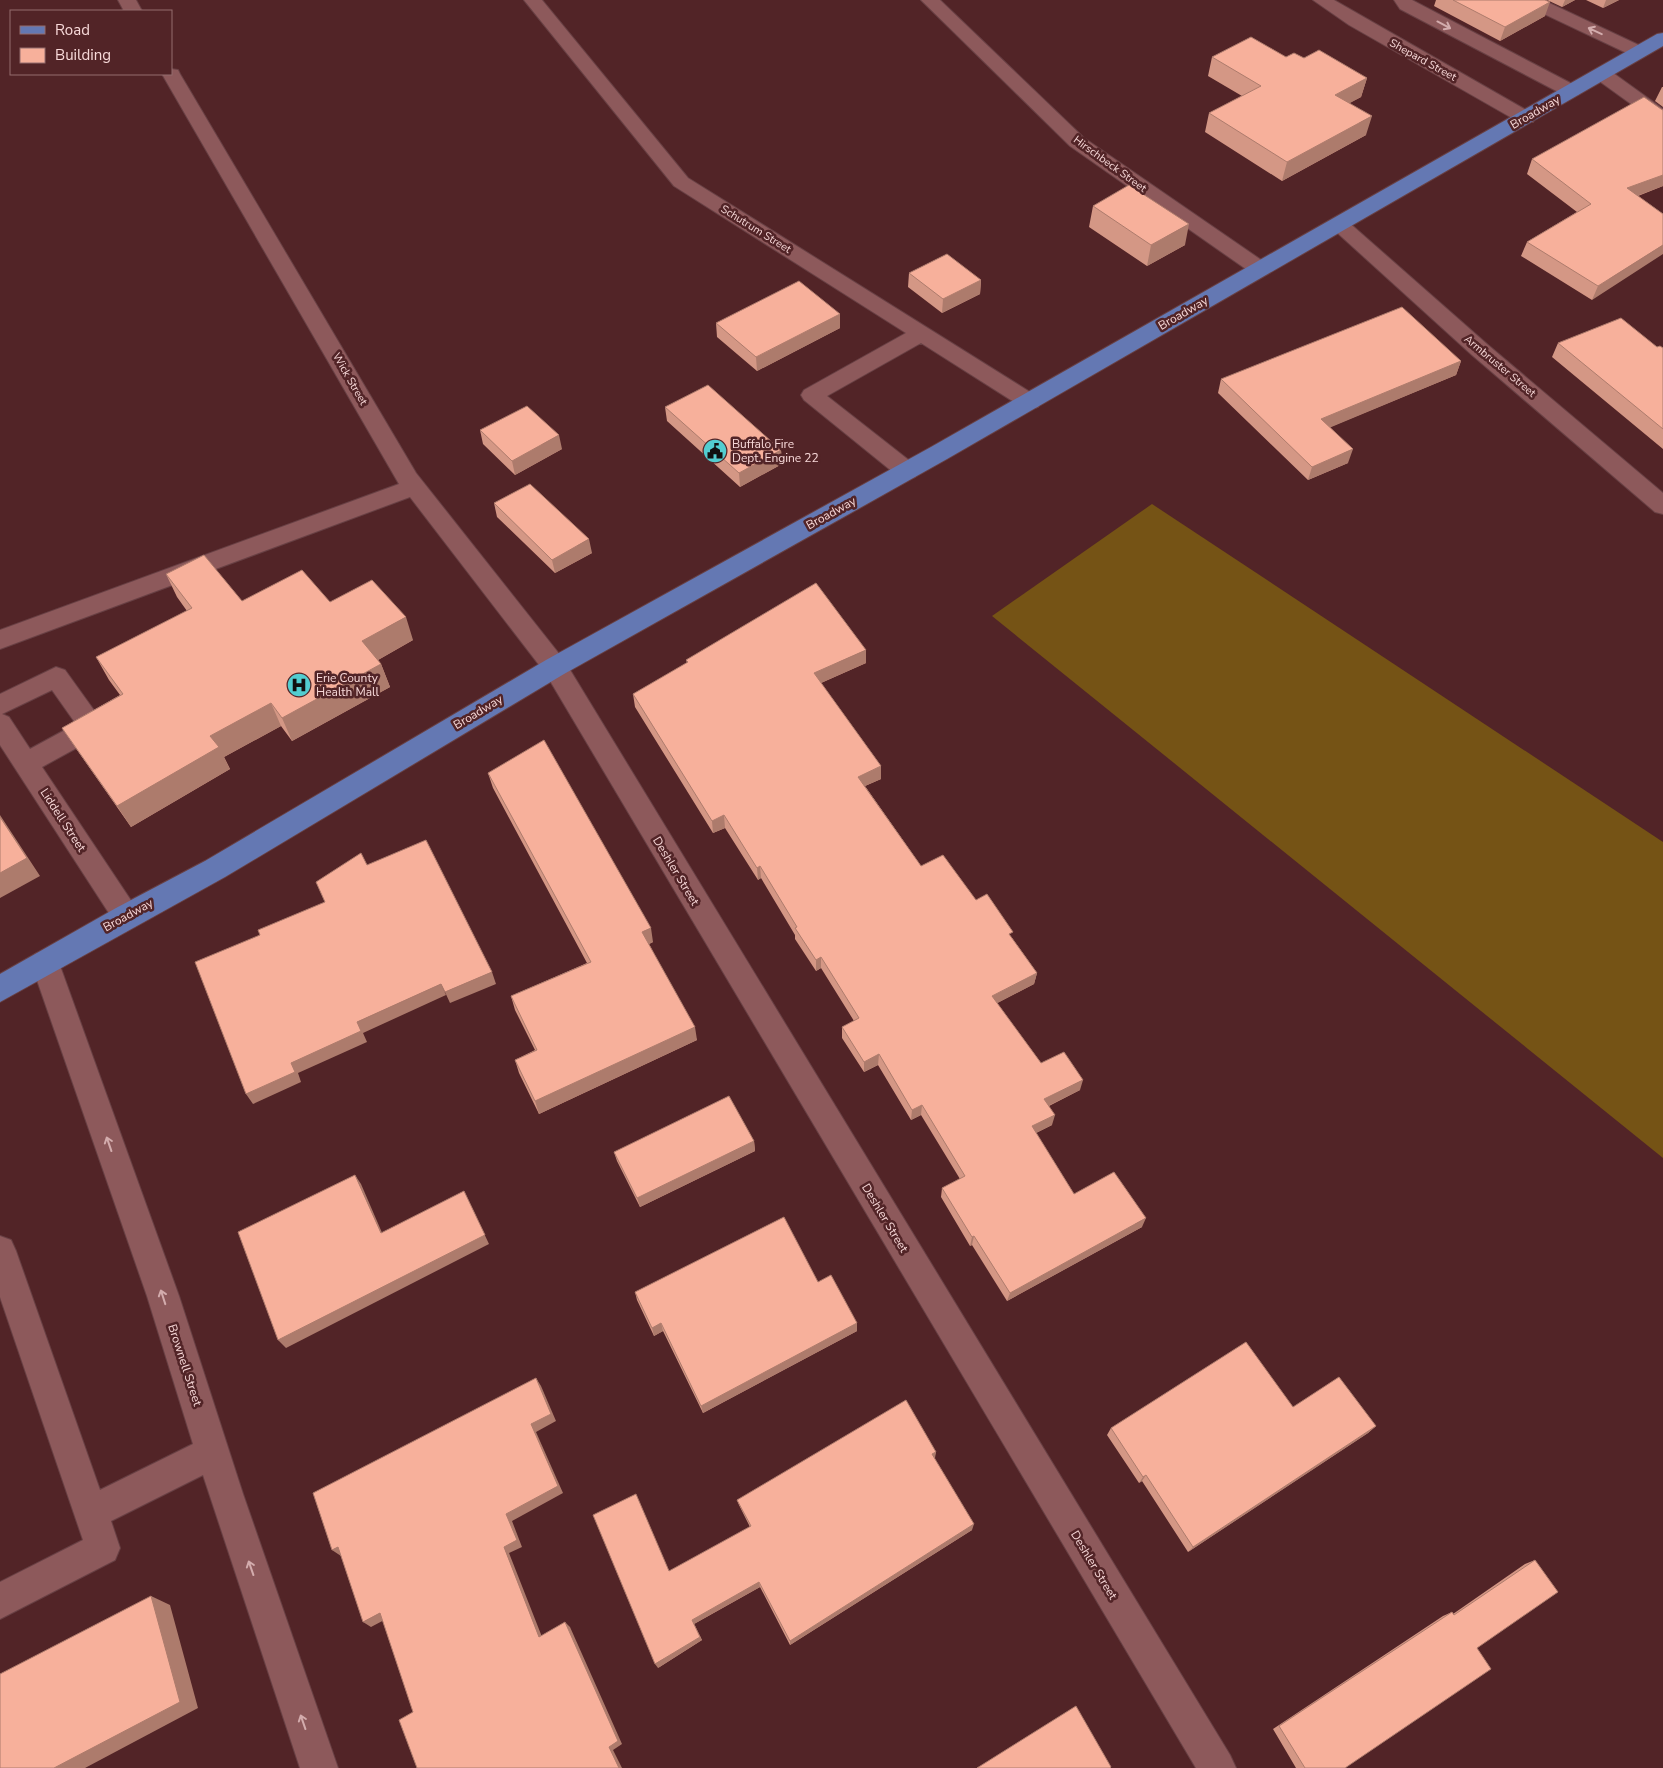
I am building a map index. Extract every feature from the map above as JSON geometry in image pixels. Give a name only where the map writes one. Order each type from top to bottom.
[{"type":"main road","name":"Broadway","points":[[0,989],[126,916],[215,869],[555,667],[1030,402],[1663,38]]},
{"type":"street","name":"Schutrum Street","points":[[533,0],[681,182],[1030,402]]},
{"type":"street","name":"Hirschbeck Street","points":[[930,0],[1077,142],[1260,269]]},
{"type":"street","name":"Shepard Street","points":[[1322,0],[1355,21],[1526,118]]},
{"type":"street","points":[[1403,0],[1406,5],[1571,92]]},
{"type":"street","points":[[1529,0],[1639,52]]},
{"type":"street","points":[[1602,74],[1663,118]]},
{"type":"street","name":"Wick Street","points":[[172,75],[414,487],[555,667]]},
{"type":"street","name":"Armbruster Street","points":[[1339,224],[1480,350],[1663,506]]},
{"type":"street","points":[[906,471],[812,395],[922,334]]},
{"type":"street","points":[[0,640],[414,487]]},
{"type":"street","name":"Deshler Street","points":[[555,667],[680,878],[1217,1768]]},
{"type":"street","points":[[0,705],[56,676],[93,727],[26,763]]},
{"type":"street","name":"Liddell Street","points":[[0,724],[126,916]]},
{"type":"street","name":"Brownell Street","points":[[45,963],[163,1296],[212,1452],[319,1768]]},
{"type":"street","points":[[0,1251],[103,1548],[0,1601]]},
{"type":"street","points":[[91,1513],[212,1452]]},
{"type":"shaded area","points":[[1152,504],[1663,842],[1663,1158],[992,616]]},
{"type":"building","points":[[1453,0],[1545,0],[1550,2],[1505,27]]},
{"type":"building","points":[[1251,37],[1286,57],[1294,53],[1304,58],[1319,50],[1367,78],[1335,95],[1372,116],[1287,162],[1209,113],[1261,86],[1212,57]]},
{"type":"building","points":[[1644,97],[1663,110],[1663,175],[1627,188],[1663,214],[1663,245],[1598,286],[1527,242],[1591,204],[1532,159]]},
{"type":"building","points":[[1129,185],[1189,224],[1151,245],[1093,206]]},
{"type":"building","points":[[947,254],[981,280],[943,299],[909,273]]},
{"type":"building","points":[[799,281],[840,314],[756,357],[716,323]]},
{"type":"building","points":[[1402,307],[1461,361],[1321,419],[1353,449],[1312,467],[1221,379]]},
{"type":"building","points":[[1621,318],[1657,347],[1663,348],[1663,429],[1558,343]]},
{"type":"building","points":[[708,385],[781,450],[739,473],[665,407]]},
{"type":"building","points":[[527,406],[559,435],[512,461],[480,430]]},
{"type":"building","points":[[530,484],[589,539],[552,560],[494,503]]},
{"type":"building","points":[[204,555],[242,601],[302,570],[330,602],[372,580],[406,617],[362,641],[381,664],[282,718],[271,703],[210,736],[219,747],[117,806],[62,728],[123,694],[96,657],[192,608],[166,574]]},
{"type":"building","points":[[816,583],[866,650],[814,673],[881,766],[858,777],[921,866],[943,855],[976,900],[987,894],[1013,932],[1009,934],[1037,973],[992,996],[1041,1063],[1064,1052],[1083,1080],[1044,1099],[1055,1115],[1032,1126],[1074,1194],[1114,1172],[1146,1218],[1010,1293],[942,1188],[965,1176],[922,1105],[912,1110],[879,1054],[864,1062],[842,1027],[859,1018],[821,957],[816,960],[795,928],[797,927],[760,866],[757,868],[724,815],[712,821],[633,694],[688,662],[686,660]]},
{"type":"building","points":[[544,740],[651,928],[642,932],[695,1027],[535,1101],[515,1060],[537,1050],[511,996],[591,962],[488,773]]},
{"type":"building","points":[[0,817],[27,858],[0,873]]},
{"type":"building","points":[[426,840],[492,972],[445,992],[441,984],[357,1022],[361,1031],[291,1063],[295,1072],[246,1094],[195,962],[260,935],[258,930],[325,902],[316,882],[361,853],[367,865]]},
{"type":"building","points":[[729,1096],[754,1141],[637,1198],[614,1152]]},
{"type":"building","points":[[355,1175],[381,1233],[464,1191],[485,1235],[278,1340],[238,1232]]},
{"type":"building","points":[[784,1217],[818,1282],[831,1275],[857,1323],[701,1406],[661,1323],[652,1328],[635,1292]]},
{"type":"building","points":[[1246,1342],[1293,1407],[1339,1377],[1376,1426],[1193,1547],[1146,1475],[1143,1477],[1111,1428]]},
{"type":"building","points":[[536,1378],[551,1414],[531,1424],[558,1486],[506,1514],[517,1540],[504,1547],[539,1637],[565,1622],[618,1741],[609,1747],[619,1768],[417,1768],[399,1720],[413,1712],[380,1613],[363,1622],[338,1547],[332,1550],[313,1493]]},
{"type":"building","points":[[906,1400],[936,1452],[932,1454],[974,1524],[790,1641],[759,1582],[692,1620],[700,1637],[655,1664],[593,1515],[636,1494],[669,1571],[751,1526],[737,1500]]},
{"type":"building","points":[[1535,1560],[1558,1592],[1477,1648],[1491,1669],[1345,1768],[1305,1768],[1279,1726],[1452,1612],[1454,1615]]},
{"type":"building","points":[[151,1596],[180,1702],[54,1768],[0,1768],[0,1674]]},
{"type":"building","points":[[1076,1706],[1110,1768],[977,1768]]},
{"type":"place","name":"Buffalo Fire Dept. Engine 22","points":[[715,451]]},
{"type":"place","name":"Erie County Health Mall","points":[[299,685]]}]
